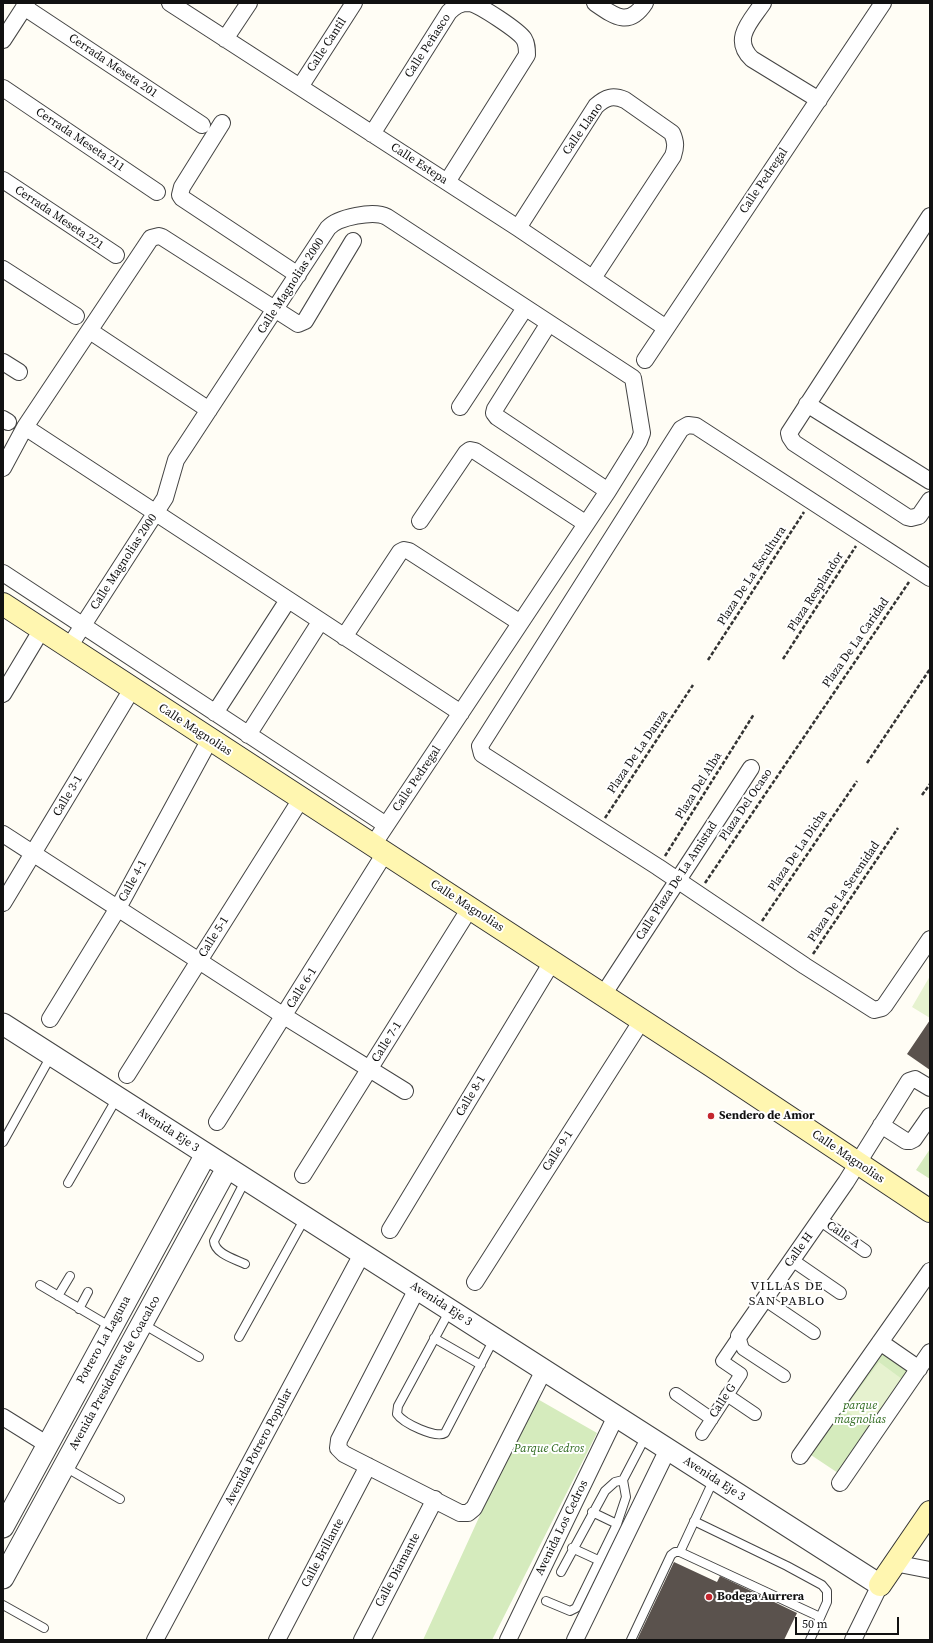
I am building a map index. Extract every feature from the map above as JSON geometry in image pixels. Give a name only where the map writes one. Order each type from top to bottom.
[{"type":"main road","name":"Calle Magnolias","points":[[3,604],[642,1020],[930,1211]]},
{"type":"main road","points":[[880,1585],[894,1563],[928,1519]]},
{"type":"street","name":"Calle Estepa","points":[[170,3],[518,228],[666,328]]},
{"type":"street","points":[[226,39],[249,3]]},
{"type":"street","name":"Calle Cantil","points":[[300,87],[354,3]]},
{"type":"street","name":"Calle Peñasco","points":[[372,134],[450,12],[455,6],[463,3],[471,3],[478,6],[518,33],[524,39],[527,46],[527,55],[447,182]]},
{"type":"street","points":[[595,3],[620,18],[628,18],[636,14],[645,3]]},
{"type":"street","points":[[763,3],[742,37],[746,53],[819,100]]},
{"type":"street","name":"Calle Pedregal","points":[[645,360],[884,3]]},
{"type":"street","points":[[3,40],[25,5]]},
{"type":"street","name":"Cerrada Meseta 201","points":[[25,5],[202,125]]},
{"type":"street","name":"Cerrada Meseta 211","points":[[3,88],[157,192]]},
{"type":"street","name":"Calle Llano","points":[[518,228],[596,106],[610,97],[618,97],[625,100],[672,133],[676,141],[676,149],[593,278]]},
{"type":"street","points":[[222,123],[182,187],[180,195],[182,198],[298,275]]},
{"type":"street","name":"Cerrada Meseta 221","points":[[3,180],[116,255]]},
{"type":"street","name":"Calle Magnolias 2000","points":[[69,647],[156,513],[168,492],[176,460],[334,222],[357,216],[380,214],[387,217],[633,378],[642,433],[639,441],[608,491]]},
{"type":"street","points":[[930,216],[791,429],[790,437],[794,443],[907,517],[911,518],[919,516],[930,500]]},
{"type":"street","points":[[3,468],[25,427],[90,331],[148,240],[155,236],[162,237],[296,323],[303,323],[353,241]]},
{"type":"street","points":[[3,269],[76,316]]},
{"type":"street","points":[[460,407],[525,308]]},
{"type":"street","points":[[420,521],[466,453],[470,450],[475,451],[585,524],[608,491],[497,417],[494,413],[495,409],[549,323]]},
{"type":"street","points":[[90,331],[209,410]]},
{"type":"street","points":[[3,362],[18,372]]},
{"type":"street","points":[[807,404],[930,481]]},
{"type":"street","points":[[924,574],[696,426],[692,424],[684,426],[480,746],[482,754],[658,867],[805,966],[871,1008],[878,1010],[885,1005],[930,939]]},
{"type":"street","points":[[25,427],[320,622],[461,713]]},
{"type":"street","name":"Calle Pedregal","points":[[379,849],[386,825],[585,524]]},
{"type":"street","points":[[344,637],[400,552],[404,550],[409,550],[519,622]]},
{"type":"street","points":[[3,573],[386,825]]},
{"type":"street","points":[[214,713],[288,600]]},
{"type":"street","points":[[248,735],[320,622]]},
{"type":"street","points":[[3,694],[42,629]]},
{"type":"street","name":"Calle 3-1","points":[[3,903],[132,689]]},
{"type":"street","name":"Calle 4-1","points":[[50,1019],[118,908],[210,739]]},
{"type":"street","name":"Calle Plaza De La Amistad","points":[[603,995],[751,768]]},
{"type":"street","name":"Calle 5-1","points":[[127,1075],[301,799]]},
{"type":"street","points":[[3,834],[200,960],[284,1016],[405,1091]]},
{"type":"street","name":"Calle 6-1","points":[[217,1122],[284,1016],[379,849]]},
{"type":"street","name":"Calle 7-1","points":[[303,1175],[371,1069],[470,908]]},
{"type":"street","name":"Calle 8-1","points":[[390,1230],[552,962]]},
{"type":"street","name":"Calle 9-1","points":[[475,1282],[642,1020]]},
{"type":"street","name":"Avenida Eje 3","points":[[3,1024],[880,1585]]},
{"type":"street","name":"Calle H","points":[[739,1336],[821,1220],[858,1164],[909,1081],[913,1079],[930,1088]]},
{"type":"street","points":[[881,1125],[906,1141],[910,1141],[914,1139],[930,1116]]},
{"type":"street","name":"Potrero La Laguna","points":[[3,1526],[206,1154]]},
{"type":"street","name":"Avenida Presidentes de Coacalco","points":[[3,1578],[227,1168]]},
{"type":"street","name":"Calle A","points":[[821,1220],[865,1250]]},
{"type":"street","name":"Avenida Potrero Popular","points":[[155,1640],[362,1254]]},
{"type":"street","points":[[792,1260],[840,1294]]},
{"type":"street","points":[[800,1456],[930,1271]]},
{"type":"street","points":[[418,1289],[339,1440],[338,1448],[344,1454],[460,1512],[468,1513],[474,1508],[544,1370]]},
{"type":"street","points":[[764,1299],[814,1333]]},
{"type":"street","points":[[739,1336],[743,1349],[784,1376]]},
{"type":"street","name":"Calle G","points":[[702,1434],[741,1374],[722,1361],[739,1336]]},
{"type":"street","points":[[880,1342],[919,1369]]},
{"type":"street","points":[[840,1482],[930,1352]]},
{"type":"street","points":[[676,1394],[712,1419]]},
{"type":"street","points":[[728,1395],[755,1414]]},
{"type":"street","name":"Avenida Los Cedros","points":[[508,1640],[616,1416]]},
{"type":"street","points":[[3,1417],[48,1445]]},
{"type":"street","points":[[575,1640],[668,1449]]},
{"type":"street","name":"Calle Brillante","points":[[277,1640],[368,1466]]},
{"type":"street","name":"Calle Diamante","points":[[362,1640],[435,1499]]},
{"type":"street","points":[[894,1563],[930,1570]]},
{"type":"street","points":[[852,1640],[880,1585]]},
{"type":"lane","points":[[3,1142],[51,1056]]},
{"type":"lane","points":[[68,1183],[117,1098]]},
{"type":"lane","points":[[245,1264],[220,1252],[214,1246],[214,1242],[246,1180]]},
{"type":"lane","points":[[239,1337],[305,1218]]},
{"type":"lane","points":[[58,1296],[70,1276]]},
{"type":"lane","points":[[40,1286],[112,1328]]},
{"type":"lane","points":[[79,1309],[88,1292]]},
{"type":"lane","points":[[450,1310],[398,1406],[397,1414],[403,1420],[434,1435],[442,1436],[445,1433],[495,1338]]},
{"type":"lane","points":[[142,1324],[199,1357]]},
{"type":"lane","points":[[434,1338],[481,1365]]},
{"type":"lane","points":[[546,1601],[568,1611],[574,1610],[617,1524],[626,1497],[623,1480],[646,1435]]},
{"type":"lane","points":[[64,1467],[120,1499]]},
{"type":"lane","points":[[680,1552],[714,1479]]},
{"type":"lane","points":[[561,1572],[572,1548],[608,1487],[615,1482],[623,1480]]},
{"type":"lane","points":[[592,1512],[617,1524]]},
{"type":"lane","points":[[694,1521],[787,1566],[822,1585],[827,1592],[828,1598],[810,1640]]},
{"type":"lane","points":[[572,1548],[598,1560]]},
{"type":"lane","points":[[631,1640],[671,1555],[674,1552],[680,1552],[820,1617]]},
{"type":"lane","points":[[3,1605],[44,1628]]},
{"type":"path","name":"Plaza De La Escultura","points":[[708,660],[811,501]]},
{"type":"path","name":"Plaza Resplandor","points":[[783,659],[863,535]]},
{"type":"path","name":"Plaza De La Caridad","points":[[810,727],[924,574]]},
{"type":"path","points":[[868,763],[930,669]]},
{"type":"path","name":"Plaza De La Danza","points":[[598,828],[694,685]]},
{"type":"path","name":"Plaza Del Alba","points":[[658,867],[754,714]]},
{"type":"path","name":"Plaza Del Ocaso","points":[[698,894],[810,727]]},
{"type":"path","name":"Plaza De La Dicha","points":[[755,932],[857,781]]},
{"type":"path","points":[[922,795],[930,784]]},
{"type":"path","name":"Plaza De La Serenidad","points":[[805,966],[898,828]]},
{"type":"green space","points":[[930,976],[930,1018],[912,1007]]},
{"type":"green space","points":[[930,1149],[930,1179],[916,1170]]},
{"type":"green space","name":"parque magnolias","points":[[882,1352],[909,1371],[838,1473],[811,1455]]},
{"type":"green space","points":[[879,1362],[902,1379],[867,1426],[844,1409]]},
{"type":"green space","name":"Parque Cedros","points":[[534,1397],[597,1433],[492,1640],[423,1640]]},
{"type":"building","points":[[930,1020],[930,1070],[907,1054]]},
{"type":"building","name":"Bodega Aurrera","points":[[674,1562],[717,1582],[720,1576],[797,1613],[784,1640],[637,1640]]},
{"type":"place","name":"Sendero de Amor","points":[[711,1116]]},
{"type":"place","name":"Bodega Aurrera","points":[[709,1597]]},
{"type":"district","name":"VILLAS DE SAN PABLO","points":[[787,1294]]}]
